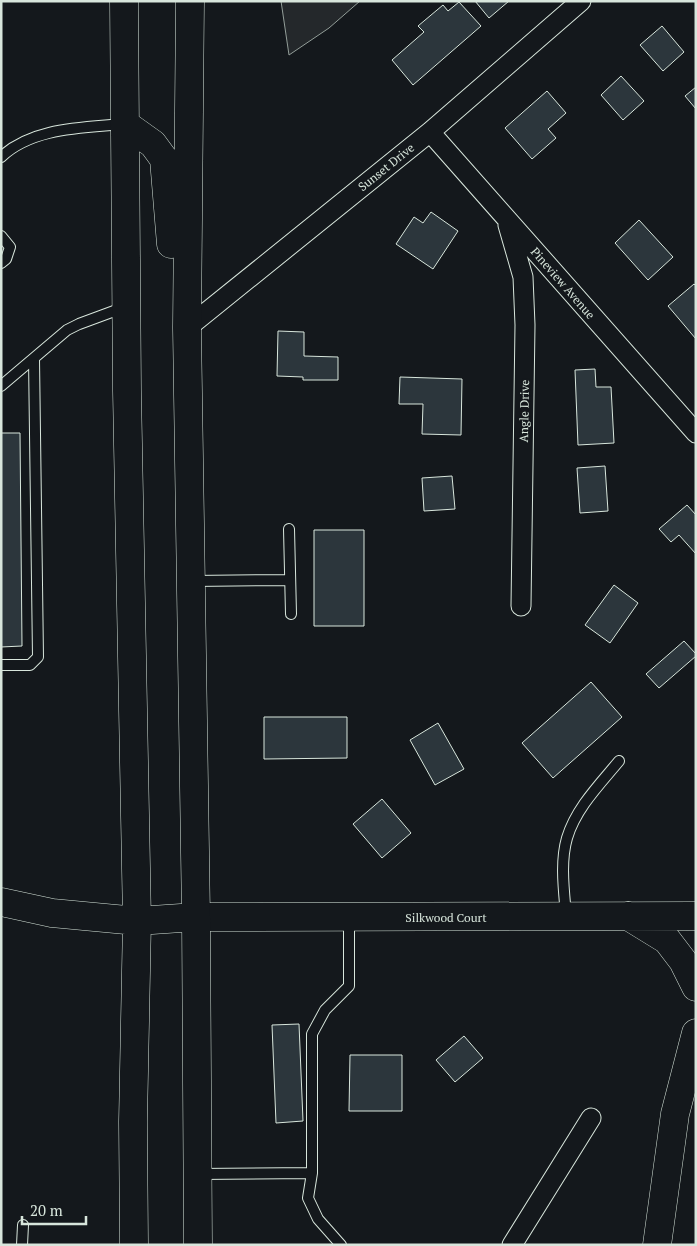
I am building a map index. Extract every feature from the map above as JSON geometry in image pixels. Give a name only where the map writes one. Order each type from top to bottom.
[{"type":"main road","points":[[124,1],[126,307],[137,921],[133,1122],[134,1245]]},
{"type":"main road","points":[[190,1],[188,328],[196,917],[198,1245]]},
{"type":"main road","points":[[125,124],[154,144],[164,159],[171,229],[170,317],[188,328]]},
{"type":"main road","name":"Silkwood Court","points":[[1,902],[52,912],[137,921],[196,917],[696,916]]},
{"type":"main road","points":[[628,916],[668,940],[683,961],[696,987]]},
{"type":"main road","points":[[657,1245],[675,1114],[696,1033]]},
{"type":"street","name":"Sunset Drive","points":[[188,328],[430,132],[581,1]]},
{"type":"street","name":"Pineview Avenue","points":[[430,132],[696,433]]},
{"type":"street","name":"Angle Drive","points":[[507,219],[523,277],[525,325],[521,606]]},
{"type":"street","points":[[512,1245],[591,1118]]},
{"type":"lane","points":[[1,157],[6,152],[28,141],[52,132],[125,124]]},
{"type":"lane","points":[[1,236],[10,247],[6,259],[1,263]]},
{"type":"lane","points":[[1,386],[67,330],[126,307]]},
{"type":"lane","points":[[1,665],[30,665],[38,657],[34,359]]},
{"type":"lane","points":[[289,529],[291,614]]},
{"type":"lane","points":[[191,581],[290,580]]},
{"type":"lane","points":[[566,916],[563,871],[567,838],[585,802],[619,761]]},
{"type":"lane","points":[[340,1245],[318,1219],[308,1198],[312,1173],[312,1034],[325,1010],[349,986],[349,918]]},
{"type":"lane","points":[[197,1174],[312,1173]]},
{"type":"lane","points":[[22,1245],[23,1224]]},
{"type":"shaded area","points":[[281,1],[360,1],[329,28],[289,55]]},
{"type":"building","points":[[475,1],[509,1],[489,18]]},
{"type":"building","points":[[459,2],[481,26],[413,85],[392,60],[424,32],[418,26],[443,5],[448,11]]},
{"type":"building","points":[[662,26],[684,52],[663,71],[640,45]]},
{"type":"building","points":[[621,76],[644,101],[623,120],[601,95]]},
{"type":"building","points":[[696,87],[696,109],[685,96]]},
{"type":"building","points":[[547,91],[566,113],[548,129],[556,138],[532,159],[505,128]]},
{"type":"building","points":[[431,212],[458,231],[433,269],[396,244],[414,217],[423,223]]},
{"type":"building","points":[[639,220],[673,257],[648,280],[615,243]]},
{"type":"building","points":[[694,284],[696,286],[696,339],[668,306]]},
{"type":"building","points":[[278,331],[304,332],[304,356],[338,357],[338,380],[303,380],[303,377],[277,376]]},
{"type":"building","points":[[595,369],[596,387],[611,387],[614,443],[578,445],[575,370]]},
{"type":"building","points":[[400,377],[462,379],[461,435],[422,434],[423,404],[399,404]]},
{"type":"building","points":[[1,433],[20,433],[22,646],[1,647]]},
{"type":"building","points":[[605,466],[608,511],[580,513],[577,468]]},
{"type":"building","points":[[452,476],[455,509],[424,511],[422,478]]},
{"type":"building","points":[[687,505],[696,515],[696,554],[679,535],[671,542],[659,529]]},
{"type":"building","points":[[314,530],[364,530],[364,626],[314,626]]},
{"type":"building","points":[[614,585],[638,603],[610,643],[585,625]]},
{"type":"building","points":[[684,641],[696,656],[659,688],[646,674]]},
{"type":"building","points":[[591,682],[622,717],[553,778],[522,743]]},
{"type":"building","points":[[264,717],[347,717],[347,758],[264,759]]},
{"type":"building","points":[[438,723],[464,769],[435,785],[410,740]]},
{"type":"building","points":[[382,799],[411,833],[382,858],[353,824]]},
{"type":"building","points":[[299,1024],[303,1121],[276,1123],[272,1025]]},
{"type":"building","points":[[464,1036],[483,1058],[455,1082],[436,1060]]},
{"type":"building","points":[[350,1055],[402,1055],[402,1111],[349,1111]]}]
